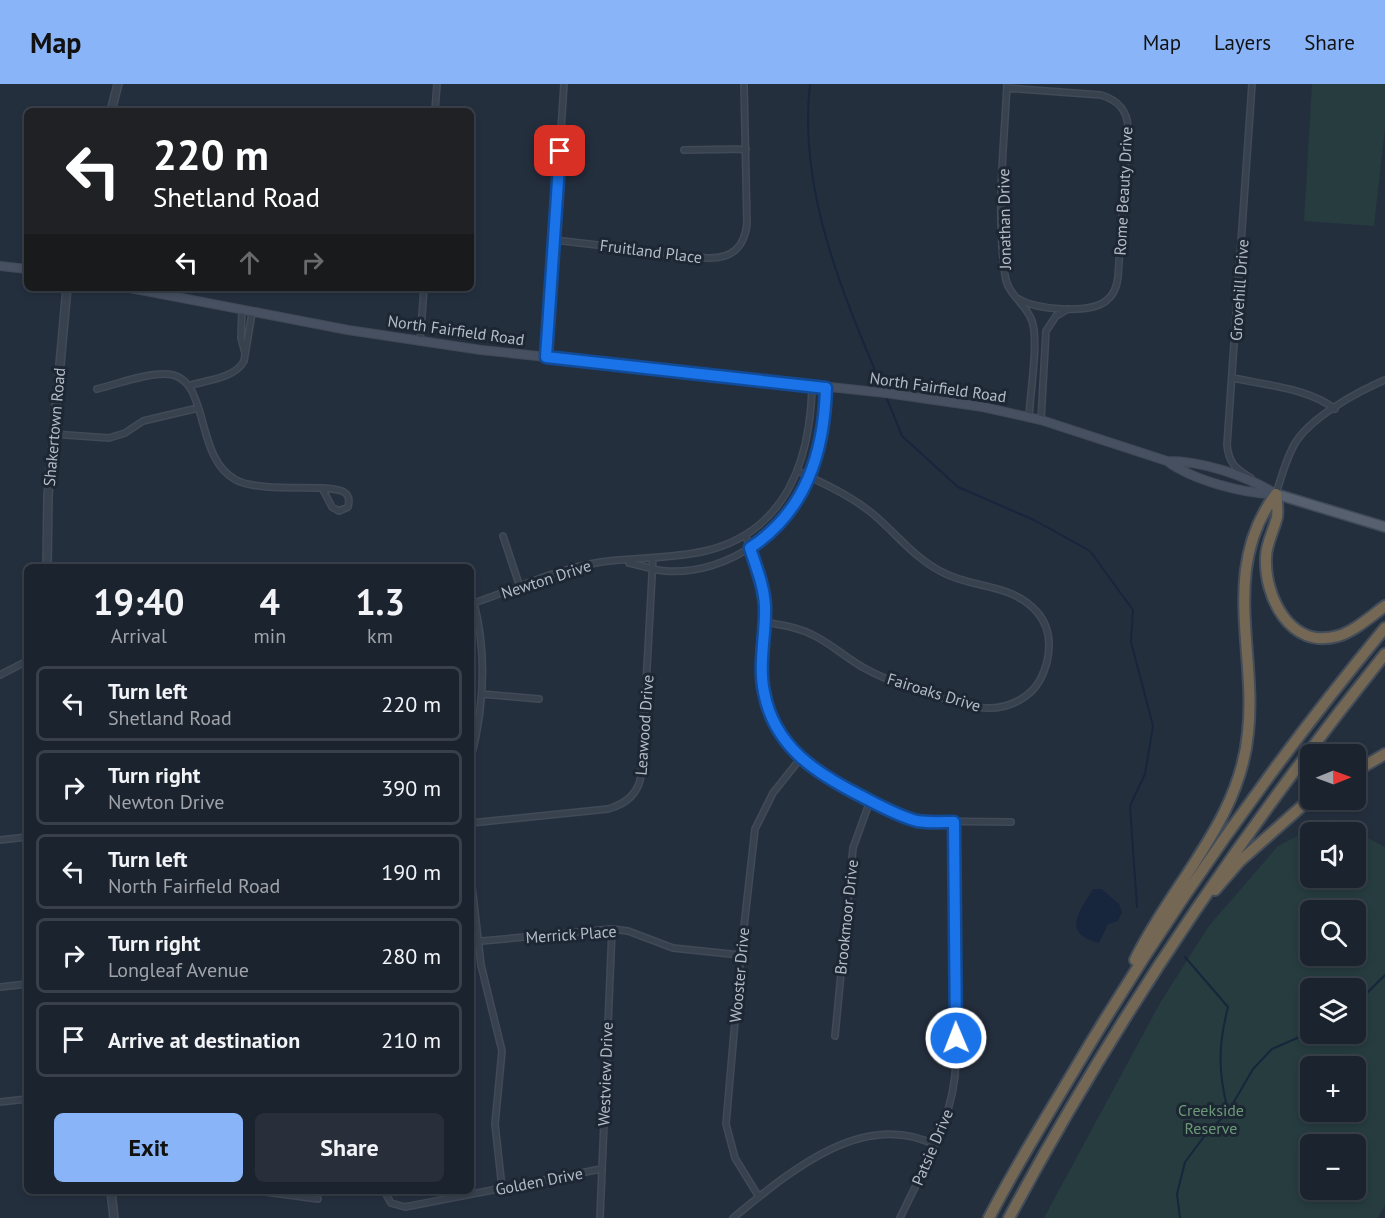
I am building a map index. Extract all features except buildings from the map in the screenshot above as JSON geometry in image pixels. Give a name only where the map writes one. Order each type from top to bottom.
[{"type":"highway","points":[[1276,494],[1277,515],[1266,555],[1267,583],[1274,605],[1282,618],[1301,632],[1318,638],[1338,636],[1385,606]]},
{"type":"highway","points":[[1114,1003],[1141,946],[1223,817],[1240,774],[1249,720],[1243,603],[1246,564],[1260,515],[1276,494]]},
{"type":"highway","points":[[989,1218],[1114,1003],[1187,890],[1332,692],[1385,628]]},
{"type":"highway","points":[[1009,1218],[1094,1066],[1178,934],[1270,803],[1385,654]]},
{"type":"highway","points":[[1366,765],[1385,754]]},
{"type":"highway","points":[[1178,934],[1240,861],[1300,808]]},
{"type":"main road","points":[[0,266],[24,269]]},
{"type":"main road","name":"North Fairfield Road","points":[[145,291],[252,313],[420,342],[945,401],[1041,420],[1167,460],[1182,461],[1258,482],[1276,494]]},
{"type":"main road","name":"North Fairfield Road","points":[[1167,460],[1180,470],[1254,494],[1276,494],[1385,527]]},
{"type":"street","points":[[112,108],[118,84]]},
{"type":"street","points":[[435,108],[437,84]]},
{"type":"street","points":[[546,357],[564,84]]},
{"type":"street","points":[[684,150],[746,149],[744,84]]},
{"type":"street","name":"Grovehill Drive","points":[[1252,84],[1227,446],[1228,459],[1233,467],[1258,482]]},
{"type":"street","name":"Jonathan Drive","points":[[1007,86],[1001,194],[1002,254],[1006,284],[1030,316],[1034,328],[1029,417]]},
{"type":"street","name":"Rome Beauty Drive","points":[[1007,86],[1101,95],[1117,103],[1127,117],[1126,168],[1117,286],[1111,297],[1101,304],[1072,308],[1035,306],[1019,299]]},
{"type":"street","name":"Fruitland Place","points":[[555,240],[716,258],[730,255],[742,244],[747,224],[746,149]]},
{"type":"street","name":"Shakertown Road","points":[[47,564],[47,519],[53,434],[67,291]]},
{"type":"street","points":[[420,342],[424,291]]},
{"type":"street","points":[[1041,420],[1046,331],[1056,316],[1072,308]]},
{"type":"street","points":[[242,310],[241,338],[246,354]]},
{"type":"street","points":[[191,386],[233,373],[241,368],[246,354],[252,313]]},
{"type":"street","points":[[97,389],[163,374],[183,378],[191,386],[209,450],[224,471],[236,480],[248,484],[322,488],[340,489],[350,500],[348,507],[339,511],[332,507],[322,488]]},
{"type":"street","points":[[1233,378],[1308,395],[1324,401],[1335,409]]},
{"type":"street","points":[[1276,494],[1295,444],[1311,425],[1385,380]]},
{"type":"street","name":"Newton Drive","points":[[474,603],[594,564],[704,552],[746,536],[772,513],[798,471],[810,421],[812,387]]},
{"type":"street","name":"Newton Drive","points":[[621,561],[665,571],[702,567],[750,548],[786,517],[811,477],[823,430],[826,388]]},
{"type":"street","points":[[53,434],[109,438],[125,434],[143,421],[198,408]]},
{"type":"street","name":"Fairoaks Drive","points":[[765,622],[812,634],[855,663],[900,685],[978,708],[1002,707],[1022,699],[1038,684],[1047,663],[1049,646],[1046,628],[1040,615],[1022,598],[1008,591],[940,572],[909,549],[859,503],[798,471]]},
{"type":"street","points":[[503,536],[520,587]]},
{"type":"street","points":[[746,536],[764,598],[762,679],[766,700],[774,724],[800,759],[828,779],[870,801],[917,821],[1011,822]]},
{"type":"street","name":"Leawood Drive","points":[[474,823],[609,809],[624,803],[634,794],[641,776],[653,558]]},
{"type":"street","points":[[474,613],[482,648],[482,694],[474,741]]},
{"type":"street","points":[[0,675],[24,663]]},
{"type":"street","points":[[482,694],[539,699]]},
{"type":"street","name":"Wooster Drive","points":[[759,1197],[735,1158],[726,1124],[740,955],[755,829],[773,793],[800,759]]},
{"type":"street","name":"Brookmoor Drive","points":[[835,1036],[853,848],[870,801]]},
{"type":"street","name":"Patsie Drive","points":[[900,1218],[948,1116],[956,1073],[954,822]]},
{"type":"street","points":[[0,840],[24,837]]},
{"type":"street","name":"Merrick Place","points":[[474,942],[612,929],[628,930],[673,948],[740,955]]},
{"type":"street","name":"Westview Drive","points":[[600,1218],[612,929]]},
{"type":"street","points":[[474,942],[502,1051],[495,1124],[502,1188]]},
{"type":"street","points":[[0,987],[24,984]]},
{"type":"street","points":[[0,1102],[24,1099]]},
{"type":"street","points":[[733,1218],[809,1161],[876,1135],[913,1135],[935,1145]]},
{"type":"street","name":"Golden Drive","points":[[474,1193],[602,1168]]},
{"type":"street","points":[[111,1194],[114,1218]]},
{"type":"street","points":[[280,1194],[318,1199]]},
{"type":"street","name":"Golden Drive","points":[[386,1194],[392,1203],[405,1207],[471,1194]]},
{"type":"green space","points":[[1312,84],[1385,84],[1385,128],[1374,226],[1304,221]]},
{"type":"green space","name":"Creekside Reserve","points":[[1300,835],[1300,888],[1366,888],[1366,837],[1385,847],[1385,1205],[1378,1218],[1044,1218],[1160,1003],[1209,926],[1278,846]]},
{"type":"water","points":[[1093,889],[1102,889],[1119,904],[1122,912],[1118,921],[1108,924],[1099,943],[1080,934],[1076,921]]},
{"type":"waterway","points":[[810,84],[808,123],[811,162],[826,239],[838,277],[882,387]]},
{"type":"waterway","points":[[887,399],[902,436],[958,487],[1034,520],[1090,551],[1133,610],[1131,642],[1153,726],[1145,774],[1130,806],[1137,907]]},
{"type":"waterway","points":[[1185,957],[1228,1007],[1222,1034],[1220,1059],[1222,1084],[1228,1111]]},
{"type":"waterway","points":[[1366,994],[1385,975]]},
{"type":"waterway","points":[[1180,1218],[1177,1194],[1185,1162],[1206,1134],[1228,1112],[1253,1069],[1272,1049],[1300,1037]]},
{"type":"route","points":[[560,151],[546,357],[826,388],[823,430],[814,471],[800,498],[786,517],[770,534],[750,548],[765,605],[762,665],[764,693],[774,724],[789,746],[809,767],[843,788],[905,817],[924,822],[954,822],[956,1038]]}]
